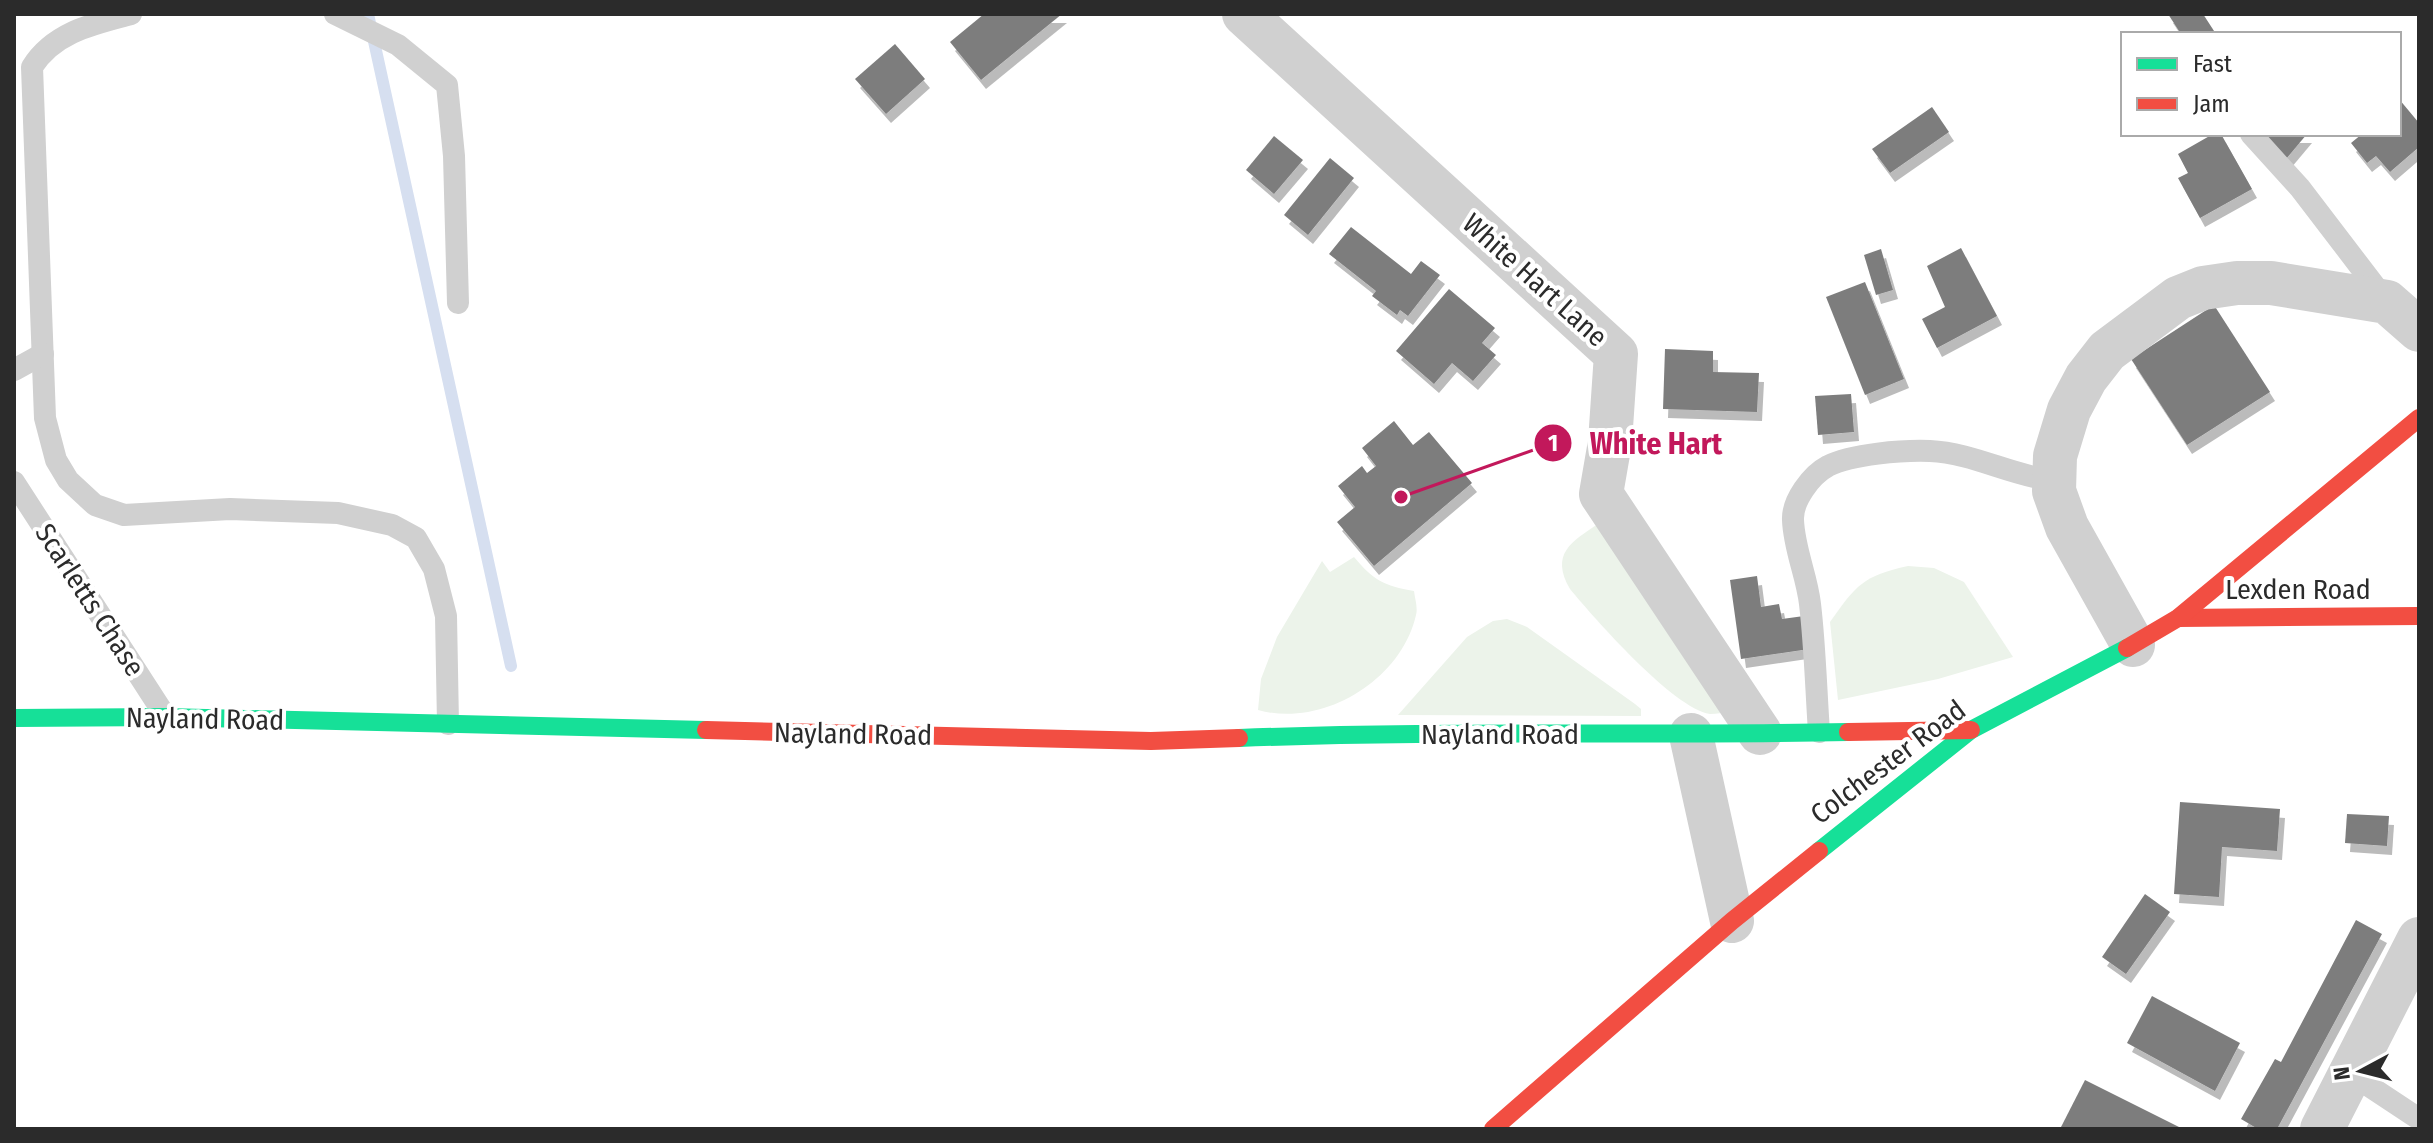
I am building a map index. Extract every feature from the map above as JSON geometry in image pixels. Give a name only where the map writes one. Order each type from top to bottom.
[{"type":"street","name":"White Hart Lane","points":[[1244,14],[1616,354],[1610,442],[1601,494],[1760,733]]},
{"type":"street","points":[[2133,645],[2067,527],[2054,491],[2055,456],[2069,410],[2086,378],[2107,351],[2178,298],[2203,288],[2237,283],[2271,283],[2403,316]]},
{"type":"street","name":"Colchester Road","points":[[1493,1129],[1732,921],[1971,730],[2178,618],[2419,418]]},
{"type":"street","name":"Lexden Road","points":[[2178,618],[2419,616]]},
{"type":"street","name":"Nayland Road","points":[[14,718],[166,717],[1151,741],[1363,733],[1691,735],[1971,730]]},
{"type":"street","points":[[1691,735],[1732,921]]},
{"type":"street","points":[[2322,1129],[2419,939]]},
{"type":"lane","points":[[131,14],[79,27],[41,52],[32,67],[45,418],[56,460],[68,480],[95,505],[124,515],[230,509],[338,513],[392,525],[416,538],[434,569],[446,616],[448,724]]},
{"type":"lane","points":[[335,14],[398,45],[447,85],[454,156],[458,303]]},
{"type":"lane","points":[[2253,136],[2300,188],[2403,316]]},
{"type":"lane","points":[[14,370],[43,354]]},
{"type":"lane","points":[[1819,732],[1810,600],[1797,551],[1792,516],[1799,498],[1812,480],[1827,467],[1847,461],[1931,451],[1962,456],[2018,474],[2055,481]]},
{"type":"lane","name":"Scarletts Chase","points":[[14,482],[166,717]]},
{"type":"lane","points":[[2351,1074],[2419,1119]]},
{"type":"shaded area","points":[[1598,524],[1729,711],[1710,714],[1676,696],[1636,660],[1570,589],[1562,567],[1566,550]]},
{"type":"shaded area","points":[[1354,557],[1380,581],[1414,591],[1417,612],[1408,639],[1376,679],[1332,705],[1308,712],[1283,714],[1258,710],[1261,679],[1277,637],[1322,561],[1330,572]]},
{"type":"shaded area","points":[[1908,566],[1934,568],[1964,582],[2013,657],[1938,679],[1838,700],[1830,622],[1854,591],[1870,578]]},
{"type":"shaded area","points":[[1507,619],[1527,627],[1635,704],[1641,709],[1641,716],[1398,715],[1467,637],[1493,621]]},
{"type":"building","points":[[984,14],[1062,14],[981,80],[950,42]]},
{"type":"building","points":[[2168,14],[2203,14],[2215,32],[2180,32]]},
{"type":"building","points":[[895,44],[925,79],[886,114],[855,79]]},
{"type":"building","points":[[2401,101],[2419,123],[2419,147],[2390,172],[2376,156],[2367,163],[2351,143],[2360,136],[2401,136]]},
{"type":"building","points":[[1932,107],[1949,132],[1890,173],[1872,149]]},
{"type":"building","points":[[1274,136],[1303,160],[1274,194],[1246,170]]},
{"type":"building","points":[[2210,136],[2222,136],[2252,189],[2200,218],[2178,178],[2188,173],[2178,154]]},
{"type":"building","points":[[2259,136],[2305,136],[2286,159]]},
{"type":"building","points":[[1330,158],[1354,178],[1308,235],[1284,215]]},
{"type":"building","points":[[1351,227],[1411,274],[1421,261],[1440,275],[1408,316],[1400,310],[1397,315],[1372,296],[1376,291],[1329,254]]},
{"type":"building","points":[[1961,248],[1997,316],[1937,348],[1922,319],[1945,307],[1927,266]]},
{"type":"building","points":[[1881,249],[1893,290],[1876,295],[1864,255]]},
{"type":"building","points":[[1865,282],[1904,379],[1865,395],[1826,297]]},
{"type":"building","points":[[1449,289],[1495,328],[1482,343],[1496,355],[1473,381],[1452,363],[1434,384],[1396,351]]},
{"type":"building","points":[[2214,305],[2270,392],[2187,445],[2131,359]]},
{"type":"building","points":[[1665,349],[1713,351],[1713,372],[1759,373],[1757,412],[1663,409]]},
{"type":"building","points":[[1851,394],[1854,432],[1818,435],[1815,396]]},
{"type":"building","points":[[1394,421],[1413,445],[1429,432],[1472,483],[1374,566],[1337,522],[1355,507],[1338,486],[1362,466],[1367,473],[1376,466],[1362,448]]},
{"type":"building","points":[[1757,576],[1761,607],[1779,604],[1782,619],[1804,616],[1809,649],[1741,659],[1730,580]]},
{"type":"building","points":[[2180,802],[2280,809],[2277,851],[2222,847],[2219,897],[2174,894]]},
{"type":"building","points":[[2347,814],[2389,816],[2387,846],[2345,843]]},
{"type":"building","points":[[2145,894],[2170,912],[2126,974],[2102,957]]},
{"type":"building","points":[[2356,920],[2382,934],[2277,1129],[2258,1129],[2241,1119],[2275,1059],[2281,1062]]},
{"type":"building","points":[[2152,996],[2240,1043],[2215,1091],[2127,1043]]},
{"type":"building","points":[[2085,1080],[2183,1129],[2060,1129]]},
{"type":"waterway","points":[[368,14],[511,666]]},
{"type":"traffic: fast","points":[[1819,851],[1971,730],[2127,648]]},
{"type":"traffic: fast","points":[[14,718],[166,717],[706,730]]},
{"type":"traffic: fast","points":[[1239,738],[1391,734],[1848,732]]},
{"type":"traffic: jam","points":[[2127,648],[2178,618],[2419,418]]},
{"type":"traffic: jam","points":[[2178,618],[2419,616]]},
{"type":"traffic: jam","points":[[706,730],[1151,741],[1239,738]]},
{"type":"traffic: jam","points":[[1848,732],[1971,730]]},
{"type":"traffic: jam","points":[[1493,1129],[1732,921],[1819,851]]},
{"type":"place","name":"White Hart","points":[[1401,497]]}]
